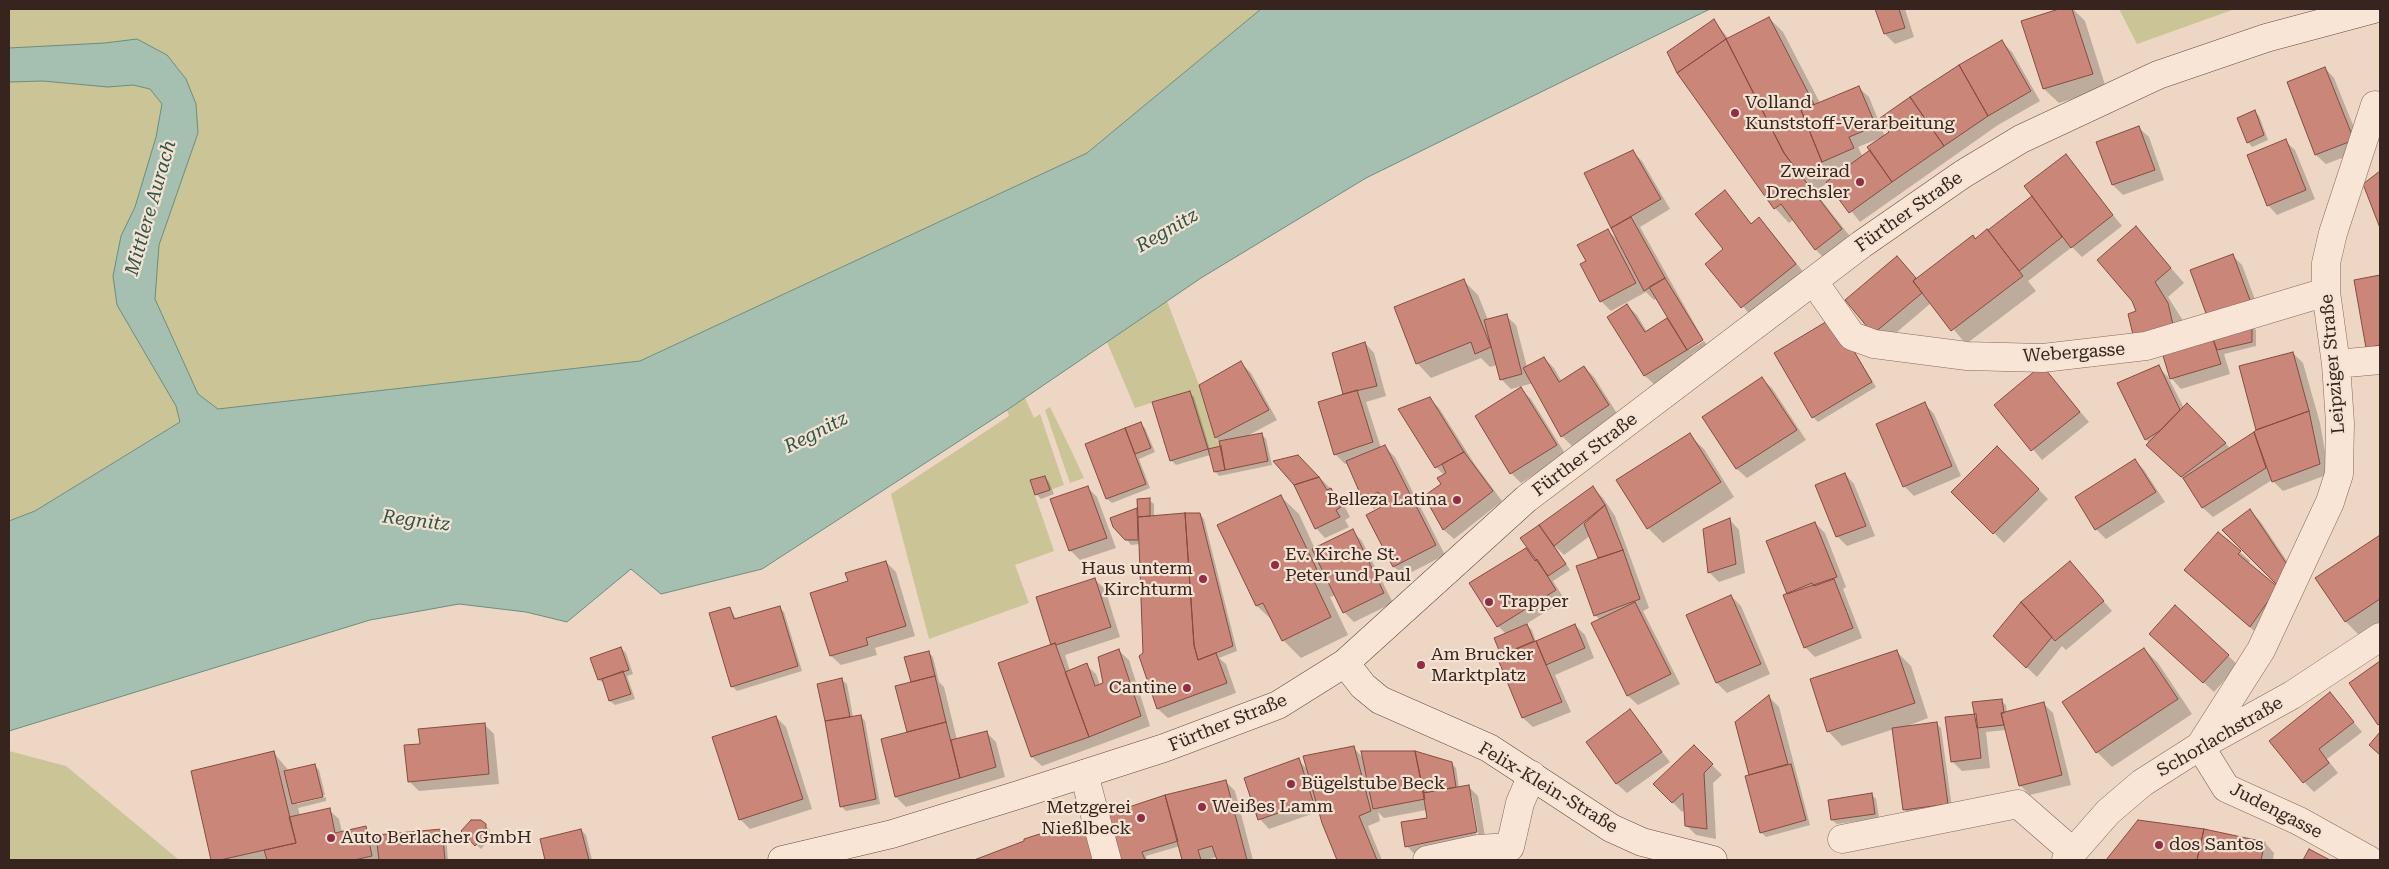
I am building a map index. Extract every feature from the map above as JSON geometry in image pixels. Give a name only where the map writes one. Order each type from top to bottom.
[{"type":"street","name":"Fürther Straße","points":[[782,860],[892,834],[1084,774],[1246,719],[1278,705],[1344,664],[1526,499],[1913,207],[1963,174],[2021,139],[2077,111],[2158,75],[2266,38],[2374,9]]},
{"type":"street","name":"Leipziger Straße","points":[[2200,746],[2261,650],[2330,502],[2339,474],[2341,450],[2336,364],[2326,292],[2326,263],[2333,233],[2375,105]]},
{"type":"street","name":"Webergasse","points":[[1814,282],[1852,336],[1874,344],[1967,356],[2043,358],[2146,346],[2326,292]]},
{"type":"street","points":[[2336,364],[2380,360]]},
{"type":"street","name":"Schorlachstraße","points":[[1842,839],[2018,804],[2069,856],[2108,812],[2142,783],[2200,746],[2292,695],[2380,637]]},
{"type":"street","name":"Felix-Klein-Straße","points":[[1344,664],[1363,686],[1380,700],[1489,748],[1611,828],[1642,842],[1713,860]]},
{"type":"street","name":"Judengasse","points":[[2200,746],[2226,788],[2299,821],[2369,860]]},
{"type":"street","points":[[1084,774],[1107,860]]},
{"type":"street","points":[[1427,860],[1478,849],[1510,847],[1520,803],[1532,775]]},
{"type":"shaded area","points":[[9,9],[1261,9],[1087,153],[640,361],[196,412],[35,511],[9,521]]},
{"type":"shaded area","points":[[2119,9],[2235,9],[2137,44]]},
{"type":"shaded area","points":[[1167,301],[1199,385],[1215,438],[1221,446],[1208,449],[1189,391],[1135,408],[1107,342]]},
{"type":"shaded area","points":[[1025,398],[1034,418],[1040,414],[1064,485],[1050,490],[1045,476],[1030,481],[1054,551],[1015,565],[1029,603],[929,639],[891,494],[1009,416],[1007,410]]},
{"type":"shaded area","points":[[1050,407],[1084,478],[1070,483],[1045,410]]},
{"type":"shaded area","points":[[9,751],[66,766],[179,860],[9,860]]},
{"type":"water","points":[[1261,9],[1710,9],[1366,178],[1201,278],[1007,410],[762,569],[661,594],[631,569],[567,622],[526,612],[459,604],[370,620],[9,731],[9,521],[35,511],[180,422],[176,406],[117,305],[113,276],[121,236],[135,207],[156,137],[162,104],[150,89],[133,85],[108,87],[43,81],[9,82],[9,48],[105,43],[137,39],[167,55],[186,79],[196,104],[198,133],[159,245],[155,299],[198,394],[218,409],[640,361],[1087,153]]},
{"type":"building","points":[[1875,9],[1899,9],[1905,28],[1884,34]]},
{"type":"building","points":[[2059,9],[2072,9],[2093,74],[2043,89],[2021,21]]},
{"type":"building","points":[[1769,17],[1814,104],[1801,110],[1822,162],[1802,177],[1784,153],[1726,39]]},
{"type":"building","points":[[1714,19],[1726,39],[1677,73],[1667,52]]},
{"type":"building","name":"Volland Kunststoff-Verarbeitung","points":[[1726,39],[1784,153],[1842,229],[1815,250],[1781,204],[1774,209],[1677,73]]},
{"type":"building","points":[[2002,40],[2031,91],[1988,116],[1959,65]]},
{"type":"building","points":[[1959,65],[1988,116],[1944,146],[1910,97]]},
{"type":"building","points":[[2325,67],[2354,140],[2315,155],[2287,82]]},
{"type":"building","points":[[1859,86],[1876,126],[1849,137],[1854,148],[1822,162],[1801,110]]},
{"type":"building","points":[[1910,97],[1944,146],[1892,182],[1867,147],[1889,132],[1880,118]]},
{"type":"building","points":[[2255,110],[2264,135],[2247,143],[2237,118]]},
{"type":"building","points":[[2139,126],[2155,170],[2112,185],[2096,142]]},
{"type":"building","points":[[2286,139],[2306,190],[2267,206],[2247,155]]},
{"type":"building","points":[[1633,150],[1661,199],[1611,228],[1584,173]]},
{"type":"building","points":[[1870,150],[1892,182],[1849,213],[1826,182]]},
{"type":"building","points":[[2066,154],[2113,215],[2071,248],[2024,186]]},
{"type":"building","points":[[2380,171],[2380,228],[2363,184]]},
{"type":"building","points":[[1725,190],[1751,224],[1759,217],[1796,264],[1741,308],[1705,264],[1723,249],[1695,214]]},
{"type":"building","points":[[2032,196],[2062,237],[2019,271],[1988,230]]},
{"type":"building","points":[[1631,217],[1665,278],[1644,291],[1611,228]]},
{"type":"building","points":[[2136,226],[2171,268],[2155,282],[2168,303],[2174,329],[2134,339],[2128,314],[2136,311],[2132,301],[2097,260]]},
{"type":"building","points":[[1608,229],[1636,283],[1600,302],[1580,264],[1586,261],[1577,245]]},
{"type":"building","points":[[1987,229],[2023,276],[1951,331],[1913,281],[1973,235],[1975,239]]},
{"type":"building","points":[[2233,254],[2250,300],[2207,316],[2190,270]]},
{"type":"building","points":[[1897,256],[1916,278],[1913,281],[1922,293],[1873,334],[1845,300]]},
{"type":"building","points":[[2380,275],[2380,345],[2366,348],[2354,280]]},
{"type":"building","points":[[1665,278],[1703,340],[1687,350],[1649,287]]},
{"type":"building","points":[[1464,279],[1491,347],[1475,354],[1471,342],[1416,364],[1394,307]]},
{"type":"building","points":[[1627,304],[1645,332],[1667,318],[1687,350],[1644,376],[1607,317]]},
{"type":"building","points":[[1507,314],[1522,374],[1500,380],[1484,320]]},
{"type":"building","points":[[1834,317],[1872,382],[1812,418],[1774,353]]},
{"type":"building","points":[[2252,324],[2252,342],[2217,350],[2211,333]]},
{"type":"building","points":[[2211,333],[2221,364],[2170,379],[2161,349]]},
{"type":"building","points":[[1365,342],[1377,386],[1343,394],[1332,353]]},
{"type":"building","points":[[2293,352],[2309,411],[2256,430],[2239,366]]},
{"type":"building","points":[[1544,357],[1559,382],[1584,366],[1609,405],[1561,437],[1523,368]]},
{"type":"building","points":[[1241,361],[1269,410],[1215,438],[1199,385]]},
{"type":"building","points":[[2042,365],[2080,412],[2031,451],[1994,405]]},
{"type":"building","points":[[2159,365],[2180,410],[2161,430],[2145,440],[2117,383]]},
{"type":"building","points":[[1762,377],[1797,430],[1736,469],[1702,417]]},
{"type":"building","points":[[1521,387],[1557,445],[1510,474],[1475,416]]},
{"type":"building","points":[[1357,390],[1373,442],[1334,455],[1318,402]]},
{"type":"building","points":[[1190,391],[1208,449],[1170,461],[1152,402]]},
{"type":"building","points":[[1430,397],[1464,452],[1435,468],[1398,409]]},
{"type":"building","points":[[1925,402],[1952,466],[1903,487],[1876,424]]},
{"type":"building","points":[[2187,403],[2226,443],[2181,477],[2146,445]]},
{"type":"building","points":[[2309,411],[2320,464],[2272,482],[2254,432]]},
{"type":"building","points":[[1141,422],[1151,448],[1135,454],[1125,428]]},
{"type":"building","points":[[1125,428],[1146,484],[1106,499],[1085,444]]},
{"type":"building","points":[[2254,432],[2266,468],[2202,508],[2183,478]]},
{"type":"building","points":[[1262,433],[1268,461],[1225,470],[1219,441]]},
{"type":"building","points":[[1690,433],[1721,482],[1647,529],[1616,480]]},
{"type":"building","points":[[1385,445],[1436,545],[1393,567],[1366,515],[1385,505],[1378,492],[1363,500],[1346,461]]},
{"type":"building","points":[[1221,446],[1225,470],[1214,472],[1208,449]]},
{"type":"building","points":[[1997,446],[2039,489],[1993,534],[1951,492]]},
{"type":"building","points":[[1464,452],[1493,491],[1443,530],[1424,496],[1441,484],[1437,478],[1446,473],[1442,464]]},
{"type":"building","points":[[1298,455],[1319,477],[1294,485],[1273,461]]},
{"type":"building","points":[[2135,459],[2156,492],[2095,530],[2075,497]]},
{"type":"building","points":[[1845,473],[1866,526],[1836,537],[1815,485]]},
{"type":"building","points":[[1045,476],[1050,490],[1035,495],[1030,480]]},
{"type":"building","points":[[1319,477],[1327,490],[1331,488],[1341,507],[1336,510],[1340,517],[1315,529],[1294,485]]},
{"type":"building","points":[[1088,486],[1107,538],[1069,551],[1050,499]]},
{"type":"building","points":[[1593,486],[1605,505],[1554,546],[1539,525]]},
{"type":"building","name":"Ev. Kirche St. Peter und Paul","points":[[1281,495],[1320,576],[1313,579],[1331,617],[1282,641],[1263,603],[1256,606],[1217,525]]},
{"type":"building","points":[[1150,498],[1150,516],[1138,517],[1137,499]]},
{"type":"building","points":[[1605,505],[1623,550],[1598,558],[1584,524]]},
{"type":"building","points":[[1137,508],[1138,540],[1125,540],[1113,527],[1110,518]]},
{"type":"building","points":[[2250,509],[2286,563],[2277,585],[2222,530]]},
{"type":"building","points":[[1185,513],[1194,645],[1198,660],[1216,653],[1227,683],[1157,709],[1139,656],[1143,653],[1138,517]]},
{"type":"building","name":"Haus unterm Kirchturm","points":[[1185,513],[1200,513],[1233,646],[1198,660],[1194,645]]},
{"type":"building","points":[[1730,518],[1736,564],[1708,573],[1703,529]]},
{"type":"building","points":[[1815,522],[1837,577],[1787,594],[1766,541]]},
{"type":"building","points":[[1539,525],[1566,564],[1548,576],[1520,538]]},
{"type":"building","points":[[1353,529],[1384,593],[1343,613],[1312,549]]},
{"type":"building","points":[[2218,532],[2241,551],[2238,554],[2278,587],[2250,627],[2184,570]]},
{"type":"building","points":[[2380,535],[2380,599],[2345,622],[2315,578]]},
{"type":"building","points":[[1526,548],[1535,561],[1537,559],[1556,590],[1497,627],[1469,583]]},
{"type":"building","points":[[1623,550],[1640,599],[1594,616],[1576,566]]},
{"type":"building","points":[[886,561],[906,626],[866,638],[868,645],[830,656],[810,593],[848,581],[845,573]]},
{"type":"building","points":[[2070,561],[2104,601],[2055,641],[2021,602]]},
{"type":"building","points":[[1095,578],[1111,627],[1051,645],[1036,597]]},
{"type":"building","points":[[1834,579],[1853,628],[1804,648],[1783,595],[1812,583],[1814,586]]},
{"type":"building","points":[[1731,595],[1761,664],[1716,683],[1686,615]]},
{"type":"building","points":[[1635,602],[1671,674],[1627,696],[1591,623]]},
{"type":"building","points":[[2021,602],[2052,637],[2026,668],[1993,636]]},
{"type":"building","points":[[2175,605],[2229,655],[2203,683],[2149,634]]},
{"type":"building","points":[[780,606],[798,666],[731,687],[709,613],[730,607],[734,619]]},
{"type":"building","points":[[1527,624],[1534,641],[1501,655],[1494,638]]},
{"type":"building","points":[[1575,624],[1585,648],[1546,665],[1536,641]]},
{"type":"building","points":[[1536,641],[1562,702],[1522,718],[1497,657]]},
{"type":"building","points":[[1055,643],[1089,737],[1031,757],[998,663]]},
{"type":"building","points":[[621,647],[629,670],[598,680],[590,658]]},
{"type":"building","points":[[2144,648],[2178,699],[2096,753],[2062,702]]},
{"type":"building","points":[[1119,649],[1141,716],[1089,737],[1065,672],[1087,663],[1095,686],[1103,683],[1098,657]]},
{"type":"building","points":[[1897,650],[1915,703],[1827,732],[1810,679]]},
{"type":"building","points":[[929,651],[935,676],[911,682],[904,657]]},
{"type":"building","points":[[2380,661],[2380,723],[2378,725],[2349,683]]},
{"type":"building","points":[[623,671],[631,694],[609,701],[602,679]]},
{"type":"building","points":[[935,676],[946,722],[907,732],[895,686]]},
{"type":"building","points":[[842,678],[850,717],[825,721],[817,684]]},
{"type":"building","points":[[2330,692],[2354,722],[2319,749],[2329,763],[2303,783],[2269,741]]},
{"type":"building","points":[[1769,695],[1788,764],[1749,775],[1735,722]]},
{"type":"building","points":[[2002,699],[2004,713],[2001,713],[2004,725],[1977,728],[1972,702]]},
{"type":"building","points":[[2044,702],[2062,775],[2019,786],[2001,713]]},
{"type":"building","points":[[1630,709],[1662,752],[1616,784],[1586,742]]},
{"type":"building","points":[[1976,714],[1981,758],[1951,762],[1945,717]]},
{"type":"building","points":[[861,715],[876,799],[840,807],[825,721]]},
{"type":"building","points":[[776,716],[803,799],[739,820],[712,737]]},
{"type":"building","points":[[946,722],[960,778],[895,797],[881,739]]},
{"type":"building","points":[[1937,722],[1948,804],[1903,810],[1892,728]]},
{"type":"building","points":[[485,723],[489,774],[408,782],[404,745],[420,744],[418,729]]},
{"type":"building","points":[[987,731],[996,767],[960,778],[951,740]]},
{"type":"building","points":[[2380,732],[2380,755],[2369,745]]},
{"type":"building","points":[[1694,745],[1713,764],[1704,773],[1707,829],[1685,826],[1683,793],[1672,803],[1653,784]]},
{"type":"building","points":[[1354,746],[1371,811],[1359,816],[1377,860],[1337,860],[1322,823],[1303,756]]},
{"type":"building","points":[[274,751],[296,843],[220,860],[211,860],[191,771]]},
{"type":"building","points":[[1361,751],[1415,751],[1425,799],[1373,809]]},
{"type":"building","points":[[1415,751],[1452,762],[1456,787],[1423,793]]},
{"type":"building","points":[[1299,758],[1313,801],[1258,820],[1244,778]]},
{"type":"building","points":[[315,764],[323,797],[292,804],[284,771]]},
{"type":"building","points":[[1791,764],[1806,820],[1760,833],[1745,776]]},
{"type":"building","points":[[1226,780],[1247,860],[1217,860],[1212,846],[1198,850],[1201,860],[1182,860],[1165,795]]},
{"type":"building","points":[[1469,785],[1477,832],[1405,847],[1401,822],[1427,818],[1423,793]]},
{"type":"building","points":[[1872,793],[1875,814],[1831,820],[1828,800]]},
{"type":"building","points":[[1165,795],[1178,841],[1142,852],[1145,860],[1115,860],[1102,816]]},
{"type":"building","name":"Auto Berlacher GmbH","points":[[330,808],[335,833],[366,826],[372,856],[354,860],[267,860],[264,850],[296,843],[289,817]]},
{"type":"building","points":[[1087,819],[1098,860],[974,860],[1024,841],[1024,839]]},
{"type":"building","points":[[471,820],[481,820],[486,824],[486,834],[475,846],[461,831]]},
{"type":"building","name":"dos Santos","points":[[2138,820],[2204,829],[2197,860],[2106,860]]},
{"type":"building","points":[[442,829],[445,860],[379,860],[376,835]]},
{"type":"building","points":[[581,829],[589,860],[545,860],[540,839]]},
{"type":"building","points":[[2204,829],[2265,842],[2261,860],[2197,860]]},
{"type":"building","points":[[2309,849],[2330,860],[2303,860]]},
{"type":"place","name":"Volland Kunststoff-Verarbeitung","points":[[1735,113]]},
{"type":"place","name":"Zweirad Drechsler","points":[[1860,182]]},
{"type":"place","name":"Belleza Latina","points":[[1457,500]]},
{"type":"place","name":"Ev. Kirche St. Peter und Paul","points":[[1275,565]]},
{"type":"place","name":"Haus unterm Kirchturm","points":[[1203,579]]},
{"type":"place","name":"Trapper","points":[[1489,602]]},
{"type":"place","name":"Am Brucker Marktplatz","points":[[1421,665]]},
{"type":"place","name":"Cantine","points":[[1187,688]]},
{"type":"place","name":"Bügelstube Beck","points":[[1291,784]]},
{"type":"place","name":"Weißes Lamm","points":[[1202,807]]},
{"type":"place","name":"Metzgerei Nießlbeck","points":[[1141,818]]},
{"type":"place","name":"Auto Berlacher GmbH","points":[[331,838]]},
{"type":"place","name":"dos Santos","points":[[2159,845]]},
{"type":"water label","name":"Mittlere Aurach","points":[[151,208]]},
{"type":"water label","name":"Regnitz","points":[[1167,231]]},
{"type":"water label","name":"Regnitz","points":[[816,433]]},
{"type":"water label","name":"Regnitz","points":[[416,521]]}]
